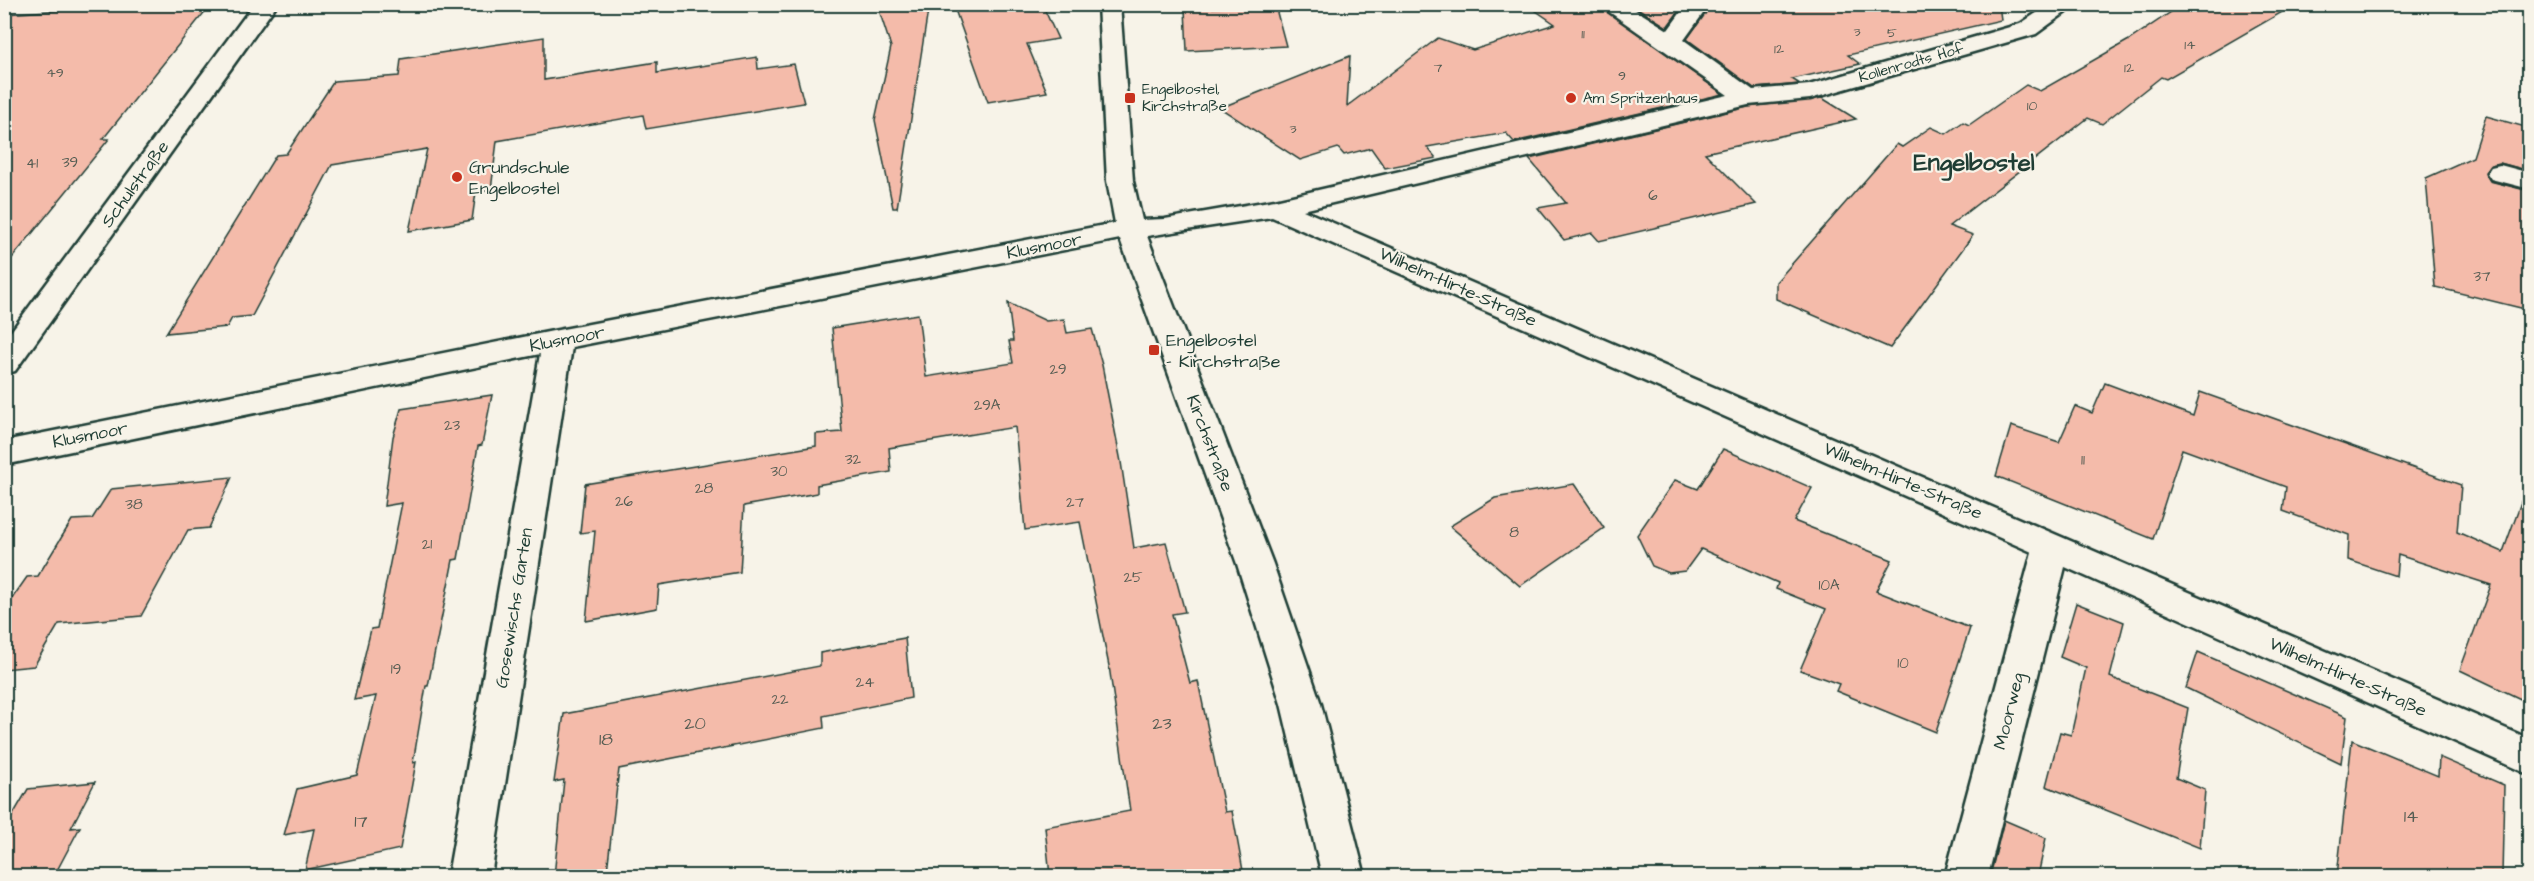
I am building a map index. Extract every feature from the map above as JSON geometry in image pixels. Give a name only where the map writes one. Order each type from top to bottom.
[{"type":"street","name":"Schulstraße","points":[[4,364],[266,4]]},
{"type":"street","name":"Kirchstraße","points":[[1109,4],[1120,181],[1130,230],[1259,574],[1301,704],[1344,876]]},
{"type":"street","points":[[1609,4],[1671,42],[1748,98]]},
{"type":"street","points":[[1671,42],[1699,4]]},
{"type":"street","name":"Kollenrodts Hof","points":[[1748,98],[1810,92],[1952,52],[2028,28],[2066,4]]},
{"type":"street","points":[[1130,230],[1165,227],[1275,208],[1748,98]]},
{"type":"street","points":[[2500,173],[2529,181]]},
{"type":"street","name":"Wilhelm-Hirte-Straße","points":[[1275,208],[2052,546],[2529,758]]},
{"type":"street","name":"Klusmoor","points":[[4,453],[558,340],[1130,230]]},
{"type":"street","name":"Gosewischs Garten","points":[[470,876],[558,340]]},
{"type":"street","name":"Moorweg","points":[[1966,876],[2052,546]]},
{"type":"building","points":[[155,4],[211,4],[103,139],[109,139],[4,268],[4,14]]},
{"type":"building","points":[[877,4],[929,4],[897,208],[893,208],[875,120],[891,47]]},
{"type":"building","points":[[953,4],[1042,4],[1058,39],[1027,44],[1047,92],[988,102]]},
{"type":"building","points":[[1526,4],[1596,4],[1723,94],[1514,142],[1506,133],[1427,147],[1436,158],[1385,168],[1371,148],[1344,155],[1338,148],[1300,160],[1220,108],[1350,56],[1347,106],[1438,38],[1473,50],[1555,24]]},
{"type":"building","points":[[1631,4],[1684,4],[1667,27]]},
{"type":"building","points":[[1712,4],[1999,4],[2001,20],[1848,55],[1860,64],[1792,79],[1800,84],[1754,88],[1687,39]]},
{"type":"building","points":[[2183,4],[2296,4],[2166,79],[2161,77],[2102,124],[2088,118],[1949,226],[1973,235],[1890,348],[1776,299],[1776,282],[1897,144],[1902,147],[1931,127],[1946,134],[1963,122],[1969,125],[2026,85],[2040,91],[2129,40]]},
{"type":"building","points":[[1275,5],[1286,46],[1187,51],[1185,9]]},
{"type":"building","name":"Grundschule Engelbostel","points":[[544,37],[544,80],[657,62],[657,73],[757,57],[758,69],[794,64],[804,103],[646,129],[643,115],[497,141],[491,190],[476,192],[472,220],[409,231],[427,149],[332,165],[252,316],[232,318],[227,327],[166,333],[276,155],[286,154],[334,81],[399,76],[401,59]]},
{"type":"building","points":[[1822,98],[1856,119],[1705,153],[1756,204],[1599,241],[1592,233],[1564,240],[1538,208],[1566,203],[1529,159],[1748,107]]},
{"type":"building","points":[[2486,116],[2529,128],[2529,171],[2500,163],[2491,165],[2485,172],[2490,181],[2529,191],[2529,310],[2435,287],[2426,178],[2473,157]]},
{"type":"building","points":[[1008,303],[1046,321],[1064,319],[1067,333],[1092,329],[1102,365],[1121,462],[1134,548],[1166,542],[1185,612],[1172,614],[1190,683],[1198,681],[1225,812],[1232,811],[1244,876],[1050,876],[1045,827],[1130,811],[1109,666],[1080,522],[1025,530],[1015,427],[889,448],[891,472],[817,485],[817,493],[744,506],[740,572],[659,585],[657,608],[586,621],[595,531],[580,533],[585,484],[816,446],[816,434],[842,432],[832,328],[918,314],[926,377],[1013,363],[1009,341],[1013,341]]},
{"type":"building","points":[[2105,383],[2193,416],[2200,392],[2461,485],[2457,532],[2503,552],[2525,491],[2529,492],[2529,703],[2460,670],[2491,585],[2398,555],[2396,576],[2348,560],[2349,535],[2283,511],[2286,487],[2182,449],[2153,539],[1996,476],[2011,426],[2059,442],[2075,406],[2092,413]]},
{"type":"building","points":[[492,395],[482,445],[478,446],[458,559],[453,560],[428,686],[426,686],[413,763],[416,762],[400,849],[305,870],[314,829],[284,835],[297,789],[357,775],[376,696],[354,700],[371,629],[377,628],[402,503],[384,506],[393,437],[401,409]]},
{"type":"building","points":[[1723,449],[1812,488],[1794,521],[1892,560],[1876,591],[1970,628],[1936,732],[1836,691],[1839,684],[1800,670],[1826,609],[1776,589],[1778,583],[1701,549],[1685,571],[1669,573],[1652,566],[1637,535],[1675,480],[1698,489]]},
{"type":"building","points":[[232,477],[209,528],[188,530],[141,616],[59,624],[34,666],[4,669],[4,610],[27,577],[38,576],[72,520],[92,519],[111,489]]},
{"type":"building","points":[[1574,484],[1604,528],[1520,586],[1450,526],[1495,498]]},
{"type":"building","points":[[2076,603],[2124,622],[2110,677],[2188,708],[2176,778],[2205,790],[2200,848],[2046,786],[2060,732],[2071,735],[2086,668],[2060,657]]},
{"type":"building","points":[[905,638],[911,698],[823,716],[824,728],[619,769],[607,871],[582,876],[554,876],[564,780],[554,782],[564,714],[820,666],[820,653]]},
{"type":"building","points":[[2198,652],[2347,717],[2341,763],[2186,688]]},
{"type":"building","points":[[2352,740],[2438,776],[2439,757],[2504,785],[2502,876],[2337,876]]},
{"type":"building","points":[[95,782],[71,828],[80,827],[54,876],[4,876],[4,830],[28,789]]},
{"type":"building","points":[[2004,820],[2046,838],[2038,876],[1990,876]]},
{"type":"place","name":"Engelbostel, Kirchstraße","points":[[1130,98]]},
{"type":"place","name":"Am Spritzenhaus","points":[[1571,98]]},
{"type":"place","name":"Grundschule Engelbostel","points":[[457,177]]},
{"type":"place","name":"Engelbostel - Kirchstraße","points":[[1154,350]]},
{"type":"district","name":"Engelbostel","points":[[1974,163]]}]
